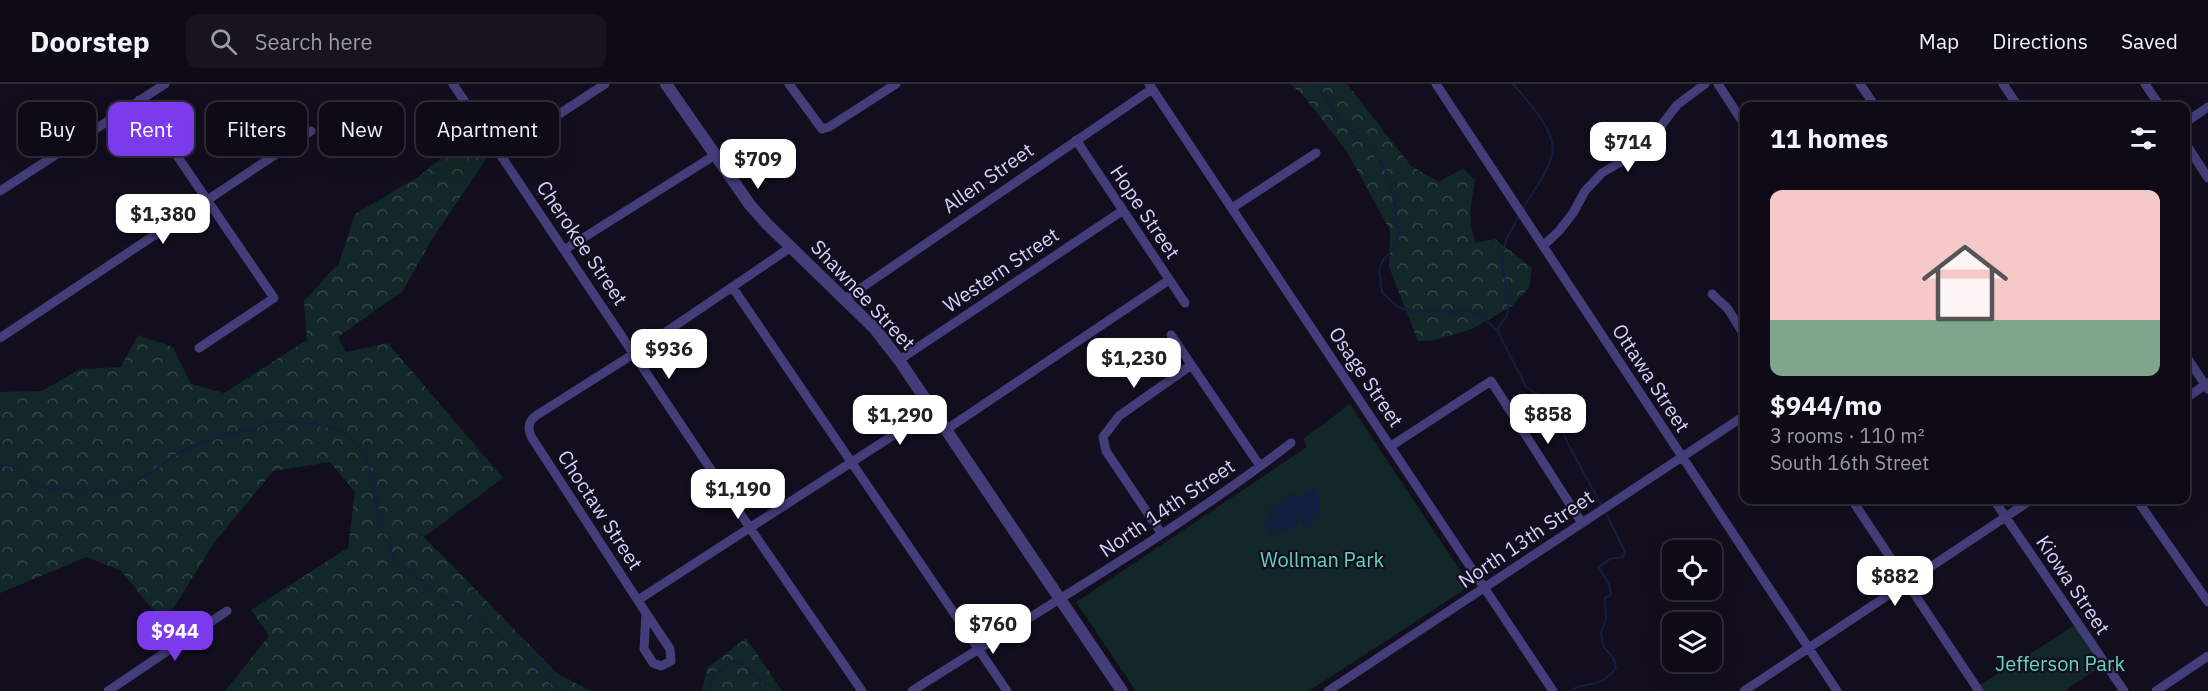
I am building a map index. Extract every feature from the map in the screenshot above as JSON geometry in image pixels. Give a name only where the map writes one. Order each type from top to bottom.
[{"type":"street","points":[[0,191],[165,84]]},
{"type":"street","name":"Cherokee Street","points":[[453,84],[465,102]]},
{"type":"street","points":[[559,114],[605,84]]},
{"type":"street","name":"Shawnee Street","points":[[666,84],[750,205],[875,329],[899,360],[1122,691]]},
{"type":"street","points":[[789,84],[822,129],[829,127],[896,84]]},
{"type":"street","name":"Ottawa Street","points":[[1436,84],[1837,691]]},
{"type":"street","points":[[1543,246],[1559,231],[1573,213],[1585,191],[1602,173],[1637,152],[1650,140],[1677,105],[1705,84]]},
{"type":"street","points":[[1718,84],[1740,118]]},
{"type":"street","points":[[1860,84],[1872,102]]},
{"type":"street","points":[[2003,84],[2015,102]]},
{"type":"street","points":[[2145,84],[2157,102]]},
{"type":"street","name":"Allen Street","points":[[845,299],[1151,86]]},
{"type":"street","name":"Osage Street","points":[[1151,86],[1484,590],[1552,689]]},
{"type":"street","points":[[139,100],[274,298],[199,348]]},
{"type":"street","points":[[2190,119],[2208,108]]},
{"type":"street","points":[[0,338],[311,131]]},
{"type":"street","name":"Hope Street","points":[[1076,140],[1185,303]]},
{"type":"street","points":[[2190,150],[2208,178]]},
{"type":"street","points":[[1232,208],[1316,153]]},
{"type":"street","points":[[564,250],[715,155]]},
{"type":"street","name":"Cherokee Street","points":[[502,156],[750,528],[862,691]]},
{"type":"street","name":"Western Street","points":[[899,360],[1122,211]]},
{"type":"street","points":[[635,354],[791,247]]},
{"type":"street","points":[[947,429],[1169,280]]},
{"type":"street","points":[[733,288],[1007,691]]},
{"type":"street","points":[[1712,294],[1728,309],[1740,328]]},
{"type":"street","points":[[1171,335],[1260,466]]},
{"type":"street","name":"Choctaw Street","points":[[635,354],[537,415],[528,425],[532,438],[638,600],[672,654],[671,661],[660,666],[653,663],[644,649],[646,613]]},
{"type":"street","points":[[2190,362],[2207,386],[2190,396]]},
{"type":"street","points":[[1161,533],[1106,451],[1103,437],[1119,416],[1190,366]]},
{"type":"street","points":[[1390,446],[1491,381],[1582,523]]},
{"type":"street","points":[[638,600],[934,409]]},
{"type":"street","name":"North 13th Street","points":[[1328,691],[1740,419]]},
{"type":"street","name":"North 14th Street","points":[[912,691],[978,648],[1109,569],[1291,443]]},
{"type":"street","points":[[1855,504],[1979,691]]},
{"type":"street","name":"Kiowa Street","points":[[1997,504],[2124,691]]},
{"type":"street","points":[[1744,691],[2025,504]]},
{"type":"street","points":[[2140,504],[2208,602]]},
{"type":"street","points":[[108,691],[228,611]]},
{"type":"street","points":[[2156,691],[2208,656]]},
{"type":"green space","points":[[1290,84],[1347,84],[1411,166],[1439,182],[1463,168],[1475,181],[1471,205],[1471,228],[1476,243],[1495,239],[1532,268],[1529,288],[1512,306],[1472,329],[1436,340],[1418,341],[1389,267],[1390,230],[1347,152],[1303,95]]},
{"type":"green space","points":[[445,156],[488,156],[432,239],[403,291],[338,337],[346,352],[388,343],[503,478],[424,537],[557,673],[591,691],[225,691],[269,636],[251,610],[348,548],[355,492],[330,462],[273,471],[214,543],[164,623],[121,571],[87,557],[0,593],[0,392],[42,391],[80,369],[121,367],[138,335],[173,347],[191,384],[224,393],[307,340],[304,301],[339,263],[355,214],[418,177]]},
{"type":"green space","name":"Wollman Park","points":[[1350,404],[1470,586],[1309,691],[1136,691],[1076,602],[1307,447],[1303,439]]},
{"type":"green space","name":"Jefferson Park","points":[[2078,623],[2105,664],[2067,689],[2068,691],[1979,691],[1977,687]]},
{"type":"green space","points":[[746,638],[782,691],[700,691],[707,668]]},
{"type":"water","points":[[1315,487],[1320,500],[1319,514],[1311,512],[1318,517],[1306,530],[1297,516],[1295,517],[1299,523],[1284,533],[1280,527],[1270,533],[1263,522],[1273,515],[1269,509],[1283,500],[1287,505],[1289,504],[1284,497],[1292,492],[1297,499]]},
{"type":"waterway","points":[[1316,84],[1340,123],[1360,137],[1385,169],[1392,187],[1399,234],[1397,245],[1383,260],[1379,270],[1382,292],[1398,307],[1411,312],[1438,310],[1453,313],[1468,309],[1478,314],[1497,330]]},
{"type":"waterway","points":[[1513,84],[1540,117],[1553,146],[1547,169],[1523,208]]},
{"type":"waterway","points":[[1519,216],[1506,240],[1501,261],[1509,300],[1507,315],[1497,330],[1526,387],[1545,399],[1555,414],[1568,444],[1602,506]]},
{"type":"waterway","points":[[0,465],[11,466],[37,486],[71,491],[123,491],[183,450],[228,434],[253,430],[269,421],[307,423],[338,429],[352,439],[368,460],[384,538],[396,561],[432,590],[465,609],[488,626],[562,691]]},
{"type":"waterway","points":[[1570,691],[1604,680],[1616,668],[1614,659],[1603,646],[1601,633],[1606,619],[1605,598],[1611,595],[1609,585],[1599,567],[1610,559],[1623,557],[1625,552],[1605,511]]},
{"type":"waterway","points":[[708,691],[716,673],[733,661],[744,665],[752,672],[763,691]]}]
